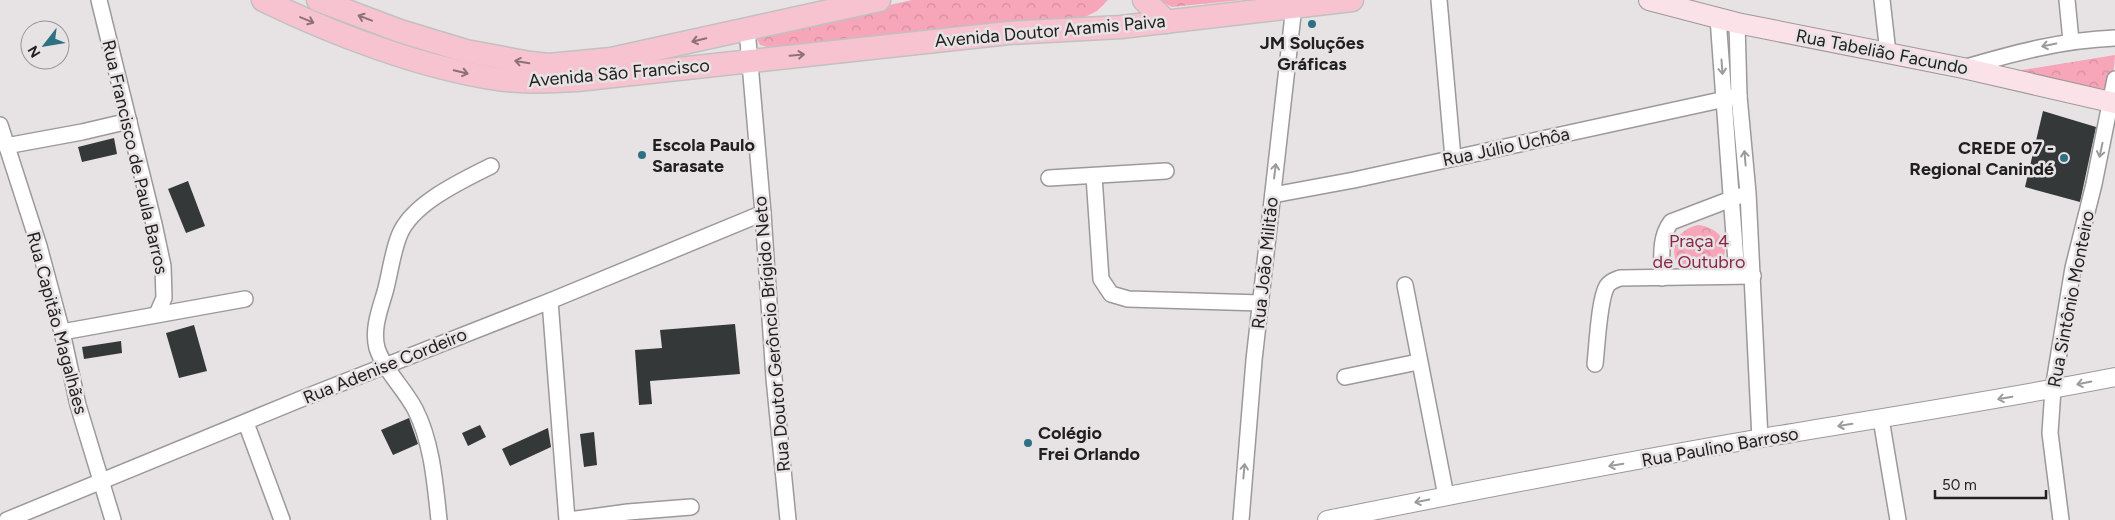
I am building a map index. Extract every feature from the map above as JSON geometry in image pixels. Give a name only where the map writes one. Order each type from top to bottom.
[{"type":"main road","name":"Avenida São Francisco","points":[[263,0],[330,30],[382,48],[437,66],[498,79],[541,82],[577,80],[748,60]]},
{"type":"main road","name":"Avenida São Francisco","points":[[318,0],[400,31],[466,51],[530,63],[557,64],[611,59],[879,0]]},
{"type":"main road","points":[[1144,0],[1167,22]]},
{"type":"main road","name":"Avenida Doutor Aramis Paiva","points":[[748,60],[1009,33],[1121,27],[1352,0]]},
{"type":"main road","name":"Rua Tabelião Facundo","points":[[1649,0],[1728,21],[1963,68],[2113,103]]},
{"type":"street","name":"Rua Francisco de Paula Barros","points":[[99,0],[163,266],[164,298],[157,314]]},
{"type":"street","points":[[1439,0],[1452,158]]},
{"type":"street","points":[[1882,0],[1888,53]]},
{"type":"street","points":[[2067,0],[2070,41]]},
{"type":"street","name":"Rua João Militão","points":[[1241,520],[1272,195],[1294,6]]},
{"type":"street","points":[[1728,21],[1739,96],[1748,192],[1760,438]]},
{"type":"street","points":[[1728,21],[1724,99],[1736,262],[1753,276]]},
{"type":"street","name":"Rua Doutor Gerôncio Brígido Neto","points":[[746,29],[763,213],[774,378],[788,520]]},
{"type":"street","points":[[1963,68],[2028,49],[2070,41],[2115,38]]},
{"type":"street","name":"Rua Sintônio Monteiro","points":[[2061,520],[2050,433],[2053,389],[2073,268],[2113,103],[2115,79]]},
{"type":"street","name":"Rua Júlio Uchôa","points":[[1272,195],[1739,96]]},
{"type":"street","points":[[4,152],[129,121]]},
{"type":"street","name":"Rua Capitão Magalhães","points":[[0,125],[4,152],[38,246],[62,332],[78,404],[114,520]]},
{"type":"street","points":[[439,520],[431,460],[423,429],[416,410],[402,387],[385,365],[376,346],[376,324],[398,237],[408,220],[457,182],[491,166]]},
{"type":"street","points":[[1049,178],[1166,170]]},
{"type":"street","points":[[1094,176],[1101,279],[1111,294],[1128,299],[1261,303]]},
{"type":"street","points":[[1662,278],[1662,242],[1665,230],[1671,222],[1748,192]]},
{"type":"street","name":"Rua Adenise Cordeiro","points":[[7,520],[763,213]]},
{"type":"street","points":[[1595,364],[1606,288],[1611,281],[1620,278],[1753,276]]},
{"type":"street","points":[[1405,285],[1418,362],[1446,496]]},
{"type":"street","points":[[62,332],[245,300]]},
{"type":"street","points":[[550,301],[568,520],[628,512],[691,507]]},
{"type":"street","points":[[1345,377],[1418,362]]},
{"type":"street","name":"Rua Paulino Barroso","points":[[1326,520],[1760,438],[1881,419],[2115,377]]},
{"type":"street","points":[[1881,419],[1898,520]]},
{"type":"street","points":[[246,423],[282,520]]},
{"type":"green space","points":[[912,0],[1108,0],[1097,11],[1083,18],[767,47],[760,45],[757,39],[763,33]]},
{"type":"green space","points":[[1159,0],[1241,0],[1172,7]]},
{"type":"green space","points":[[2115,55],[2112,91],[2010,72]]},
{"type":"green space","name":"Praça 4 de Outubro","points":[[1698,225],[1715,231],[1724,243],[1725,251],[1723,258],[1720,266],[1713,273],[1681,270],[1677,263],[1674,249],[1679,236],[1684,231]]},
{"type":"building","name":"CREDE 07 - Regional Canindé","points":[[2043,111],[2096,127],[2080,202],[2025,187]]},
{"type":"building","points":[[114,138],[117,154],[82,162],[78,147]]},
{"type":"building","points":[[188,181],[205,226],[186,233],[168,189]]},
{"type":"building","points":[[735,324],[740,374],[650,381],[652,404],[639,405],[635,350],[662,348],[660,330]]},
{"type":"building","points":[[194,325],[207,371],[179,378],[166,333]]},
{"type":"building","points":[[121,341],[122,353],[84,359],[82,347]]},
{"type":"building","points":[[409,418],[418,444],[393,455],[381,430]]},
{"type":"building","points":[[480,425],[486,437],[468,446],[462,433]]},
{"type":"building","points":[[548,428],[551,447],[510,466],[502,449]]},
{"type":"building","points":[[594,432],[597,465],[584,467],[580,434]]},
{"type":"place","name":"JM Soluções Gráficas","points":[[1312,24]]},
{"type":"place","name":"Escola Paulo Sarasate","points":[[642,155]]},
{"type":"place","name":"CREDE 07 - Regional Canindé","points":[[2064,158]]},
{"type":"place","name":"Colégio Frei Orlando","points":[[1028,443]]}]
